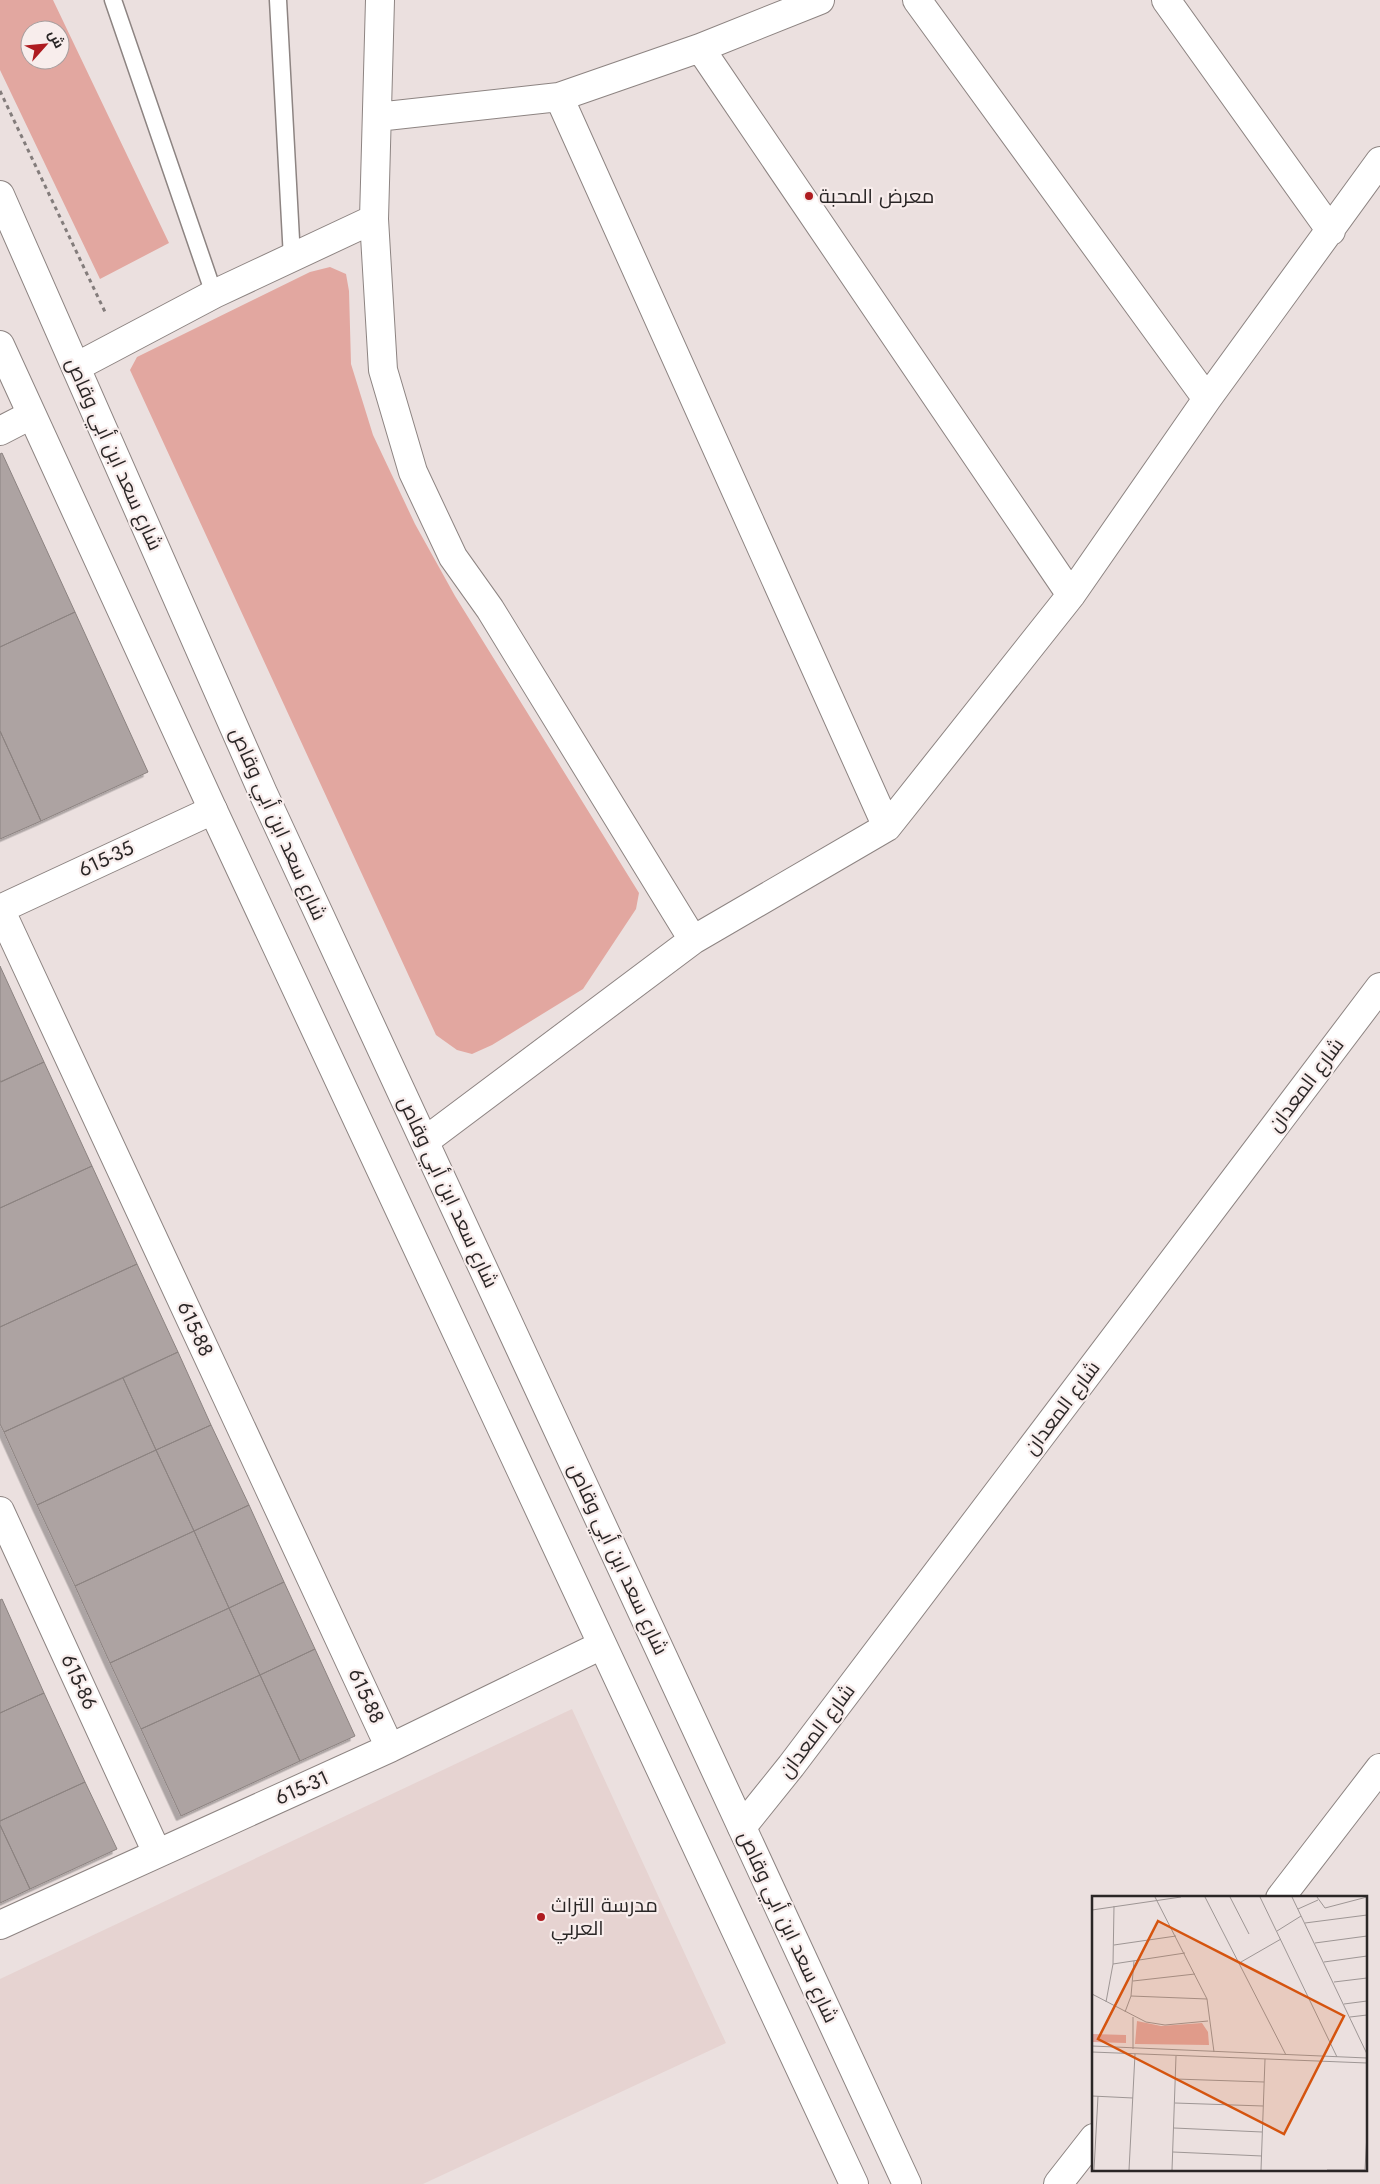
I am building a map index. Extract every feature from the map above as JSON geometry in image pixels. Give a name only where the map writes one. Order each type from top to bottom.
[{"type":"street","points":[[380,0],[374,219],[383,370],[413,472],[453,557],[490,609],[693,940]]},
{"type":"street","points":[[377,117],[559,97],[700,48],[820,0]]},
{"type":"street","points":[[917,0],[1207,399]]},
{"type":"street","points":[[1166,0],[1331,231]]},
{"type":"street","points":[[700,48],[1071,595]]},
{"type":"street","points":[[559,97],[887,827]]},
{"type":"street","points":[[424,1141],[693,940],[887,827],[1071,595],[1207,399],[1380,162]]},
{"type":"street","name":"شارع سعد ابن أبي وقاص","points":[[0,195],[263,793],[907,2184]]},
{"type":"street","points":[[76,367],[214,294],[374,219]]},
{"type":"street","points":[[0,345],[213,810],[854,2184]]},
{"type":"street","points":[[0,431],[31,415]]},
{"type":"street","name":"615-35","points":[[0,909],[213,810]]},
{"type":"street","name":"615-88","points":[[0,909],[390,1748]]},
{"type":"street","name":"شارع المعدان","points":[[742,1827],[791,1766],[1380,987]]},
{"type":"street","name":"615-86","points":[[0,1511],[157,1853]]},
{"type":"street","name":"615-31","points":[[0,1925],[390,1748],[602,1645]]},
{"type":"street","points":[[1282,1896],[1380,1768]]},
{"type":"street","points":[[1058,2184],[1092,2141]]},
{"type":"lane","points":[[113,0],[214,294]]},
{"type":"lane","points":[[278,0],[292,258]]},
{"type":"path","points":[[0,91],[120,344]]},
{"type":"shaded area","points":[[0,0],[53,0],[63,20],[20,20],[20,70],[70,70],[70,36],[169,243],[100,279],[0,70]]},
{"type":"shaded area","points":[[330,267],[346,274],[349,291],[351,364],[373,435],[415,524],[455,596],[639,893],[636,909],[583,989],[492,1045],[472,1054],[457,1050],[436,1035],[130,370],[137,357],[310,272]]},
{"type":"shaded area","points":[[572,1709],[726,2043],[423,2184],[0,2184],[0,1979]]},
{"type":"building","points":[[2,453],[75,612],[0,647],[0,454]]},
{"type":"building","points":[[75,612],[148,772],[41,821],[0,731],[0,647]]},
{"type":"building","points":[[0,731],[41,821],[0,839]]},
{"type":"building","points":[[0,966],[44,1062],[1,1082],[0,1080]]},
{"type":"building","points":[[44,1062],[92,1166],[0,1208],[0,1082]]},
{"type":"building","points":[[92,1166],[137,1264],[0,1327],[0,1208]]},
{"type":"building","points":[[137,1264],[178,1352],[4,1432],[0,1424],[0,1327]]},
{"type":"building","points":[[178,1352],[211,1425],[156,1450],[123,1378]]},
{"type":"building","points":[[123,1378],[156,1450],[37,1505],[4,1432]]},
{"type":"building","points":[[211,1425],[249,1505],[194,1531],[156,1450]]},
{"type":"building","points":[[156,1450],[194,1531],[75,1586],[37,1505]]},
{"type":"building","points":[[249,1505],[284,1582],[229,1608],[194,1531]]},
{"type":"building","points":[[194,1531],[229,1608],[110,1663],[75,1586]]},
{"type":"building","points":[[284,1582],[315,1649],[260,1675],[229,1608]]},
{"type":"building","points":[[2,1599],[44,1693],[0,1713],[0,1600]]},
{"type":"building","points":[[229,1608],[260,1675],[141,1729],[110,1663]]},
{"type":"building","points":[[315,1649],[355,1736],[300,1761],[260,1675]]},
{"type":"building","points":[[260,1675],[300,1761],[181,1816],[141,1729]]},
{"type":"building","points":[[44,1693],[85,1782],[0,1821],[0,1713]]},
{"type":"building","points":[[85,1782],[117,1849],[30,1889],[0,1825],[0,1821]]},
{"type":"building","points":[[0,1825],[30,1889],[0,1903]]},
{"type":"place","name":"معرض المحبة","points":[[809,196]]},
{"type":"place","name":"مدرسة التراث العربي","points":[[541,1917]]}]
